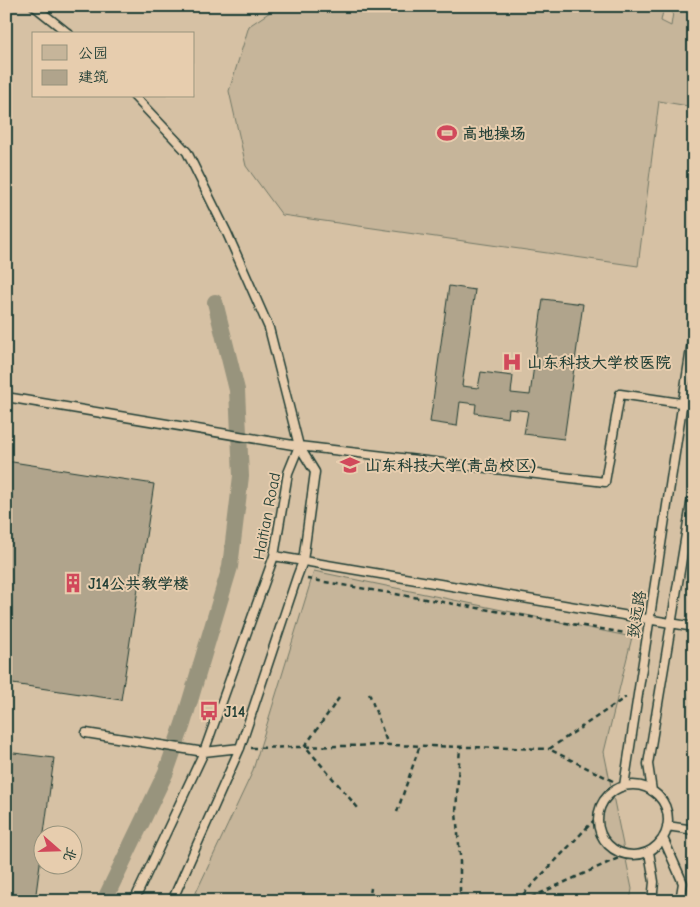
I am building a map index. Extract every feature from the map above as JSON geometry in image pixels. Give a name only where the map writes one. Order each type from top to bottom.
[{"type":"lane","points":[[34,6],[66,32]]},
{"type":"lane","points":[[136,98],[187,152],[227,233],[268,328],[299,446],[315,472],[303,561],[240,748],[172,901]]},
{"type":"lane","name":"致远路","points":[[624,786],[694,329]]},
{"type":"lane","points":[[6,397],[299,446],[605,482],[620,394],[694,405]]},
{"type":"lane","name":"Haitian Road","points":[[134,901],[204,752],[274,556],[288,473],[299,446]]},
{"type":"lane","points":[[652,791],[648,764],[694,486]]},
{"type":"lane","points":[[274,556],[694,628]]},
{"type":"lane","points":[[86,733],[204,752],[240,748]]},
{"type":"lane","points":[[624,786],[644,787],[652,791],[665,806],[667,826],[663,838],[649,852],[638,855],[626,855],[612,848],[602,836],[598,816],[606,797],[624,786]]},
{"type":"lane","points":[[667,826],[694,830]]},
{"type":"lane","points":[[663,838],[682,882],[680,901]]},
{"type":"lane","points":[[649,852],[654,882],[652,901]]},
{"type":"path","points":[[297,578],[646,636]]},
{"type":"path","points":[[549,749],[638,689]]},
{"type":"path","points":[[370,693],[388,744]]},
{"type":"path","points":[[305,746],[339,698]]},
{"type":"path","points":[[240,748],[388,744],[549,749],[624,786]]},
{"type":"path","points":[[397,812],[420,745]]},
{"type":"path","points":[[305,746],[358,808]]},
{"type":"path","points":[[460,746],[456,813],[460,855],[460,901]]},
{"type":"path","points":[[517,901],[598,816]]},
{"type":"path","points":[[523,901],[626,855]]},
{"type":"path","points":[[369,901],[371,888]]},
{"type":"shaded area","name":"山东科技大学(青岛校区)","points":[[6,6],[694,6],[694,901],[6,901]]},
{"type":"green space","name":"高地操场","points":[[279,6],[664,6],[661,21],[671,26],[674,6],[694,6],[694,107],[659,101],[638,266],[282,215],[246,166],[229,91],[249,26]]},
{"type":"green space","points":[[314,571],[632,637],[604,752],[632,889],[630,901],[192,901],[252,773]]},
{"type":"building","points":[[449,286],[475,290],[462,386],[478,388],[481,372],[513,376],[511,393],[530,395],[543,299],[583,304],[564,439],[524,434],[528,411],[509,409],[508,418],[475,413],[476,404],[460,402],[457,426],[430,422]]},
{"type":"building","name":"J14公共教学楼","points":[[6,461],[154,484],[121,700],[6,683]]},
{"type":"building","points":[[6,752],[54,758],[45,824],[32,824],[32,874],[39,874],[35,901],[6,901]]},
{"type":"waterway","points":[[104,901],[166,772],[183,724],[230,567],[241,476],[237,390],[215,302]]},
{"type":"place","name":"高地操场","points":[[447,133]]},
{"type":"place","name":"山东科技大学校医院","points":[[512,362]]},
{"type":"place","name":"山东科技大学(青岛校区)","points":[[350,465]]},
{"type":"place","name":"J14公共教学楼","points":[[73,583]]},
{"type":"place","name":"J14","points":[[209,711]]}]
